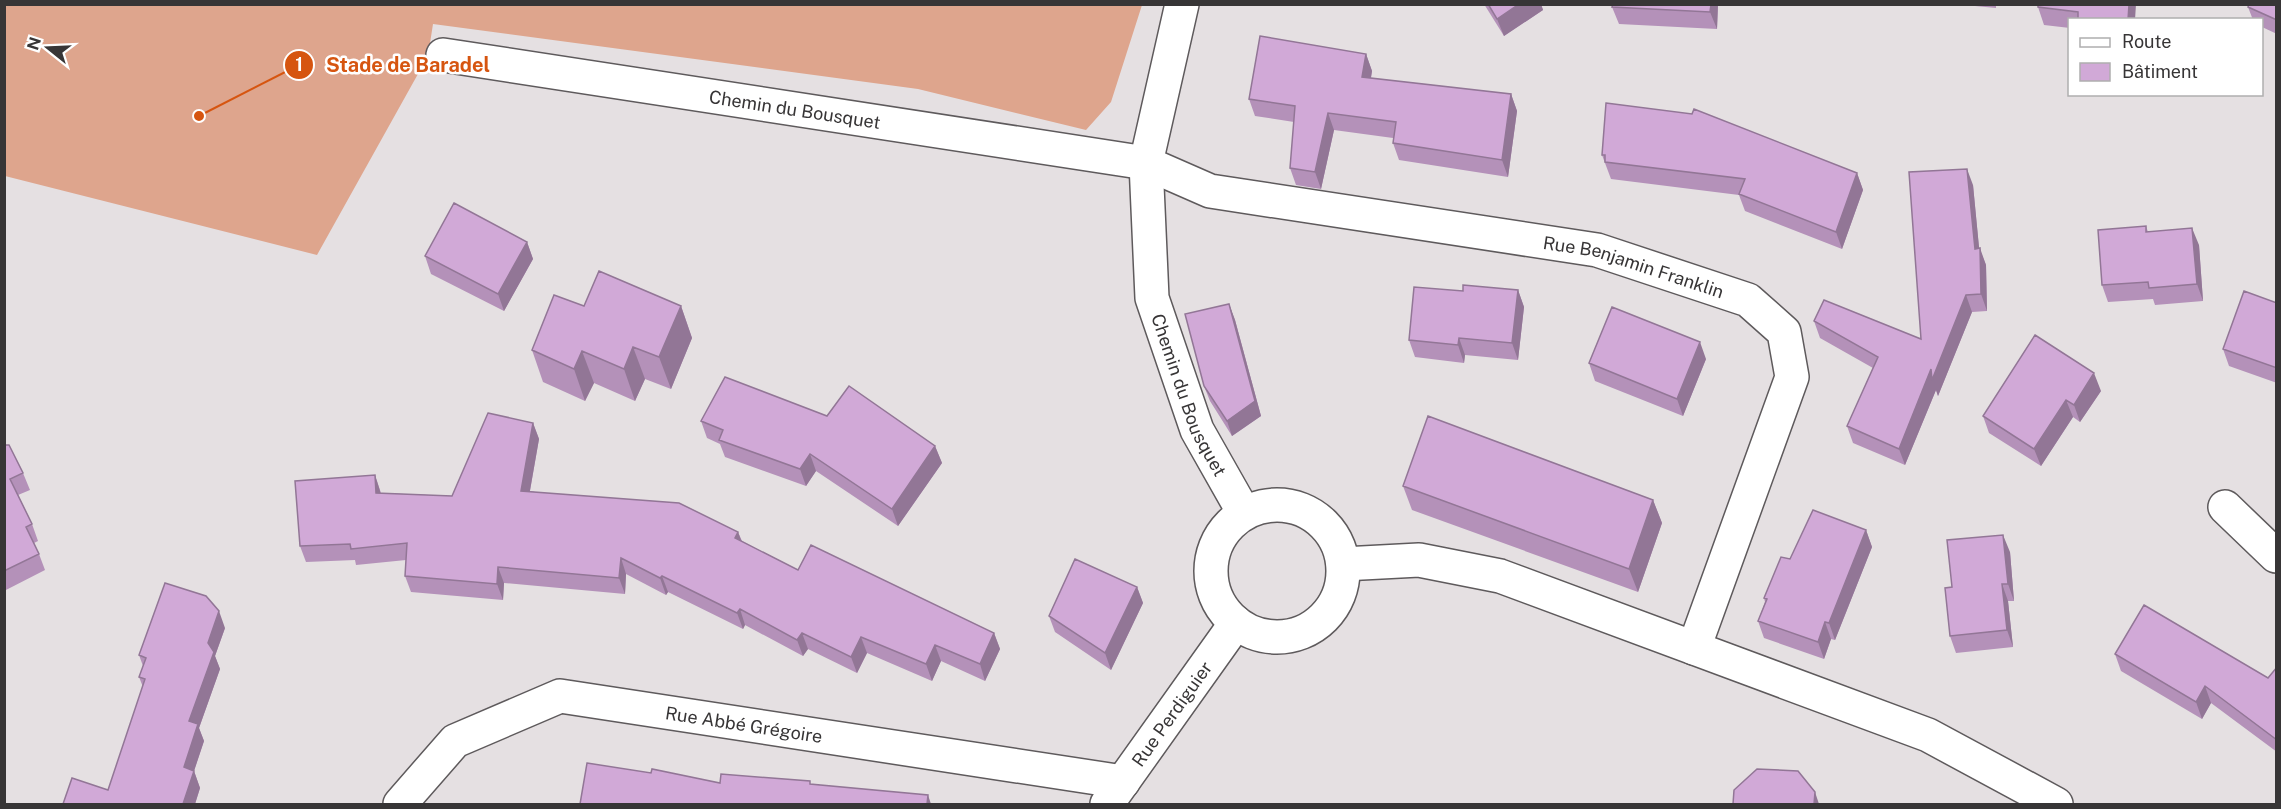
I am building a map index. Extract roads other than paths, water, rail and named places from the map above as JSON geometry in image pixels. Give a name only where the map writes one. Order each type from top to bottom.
[{"type":"street","name":"Chemin du Bousquet","points":[[1182,4],[1146,163],[1152,298],[1197,430],[1244,513]]},
{"type":"street","name":"Chemin du Bousquet","points":[[442,55],[1146,163]]},
{"type":"street","name":"Rue Benjamin Franklin","points":[[1146,163],[1210,191],[1597,250],[1748,300],[1784,332],[1792,377],[1694,648]]},
{"type":"street","points":[[1288,505],[1308,512],[1323,523],[1334,536],[1343,564],[1342,584],[1336,602],[1325,618],[1291,637],[1272,638],[1253,633],[1236,623],[1221,607],[1213,588],[1211,566],[1216,545],[1228,527],[1244,513],[1258,507],[1288,505]]},
{"type":"street","points":[[2225,507],[2277,556]]},
{"type":"street","points":[[1343,564],[1419,560],[1500,576],[1928,735],[2056,804]]},
{"type":"street","name":"Rue Perdiguier","points":[[1115,793],[1236,623]]},
{"type":"street","name":"Rue Abbé Grégoire","points":[[400,804],[455,741],[560,696],[1115,793]]},
{"type":"place","name":"Stade de Baradel","points":[[199,116]]}]
